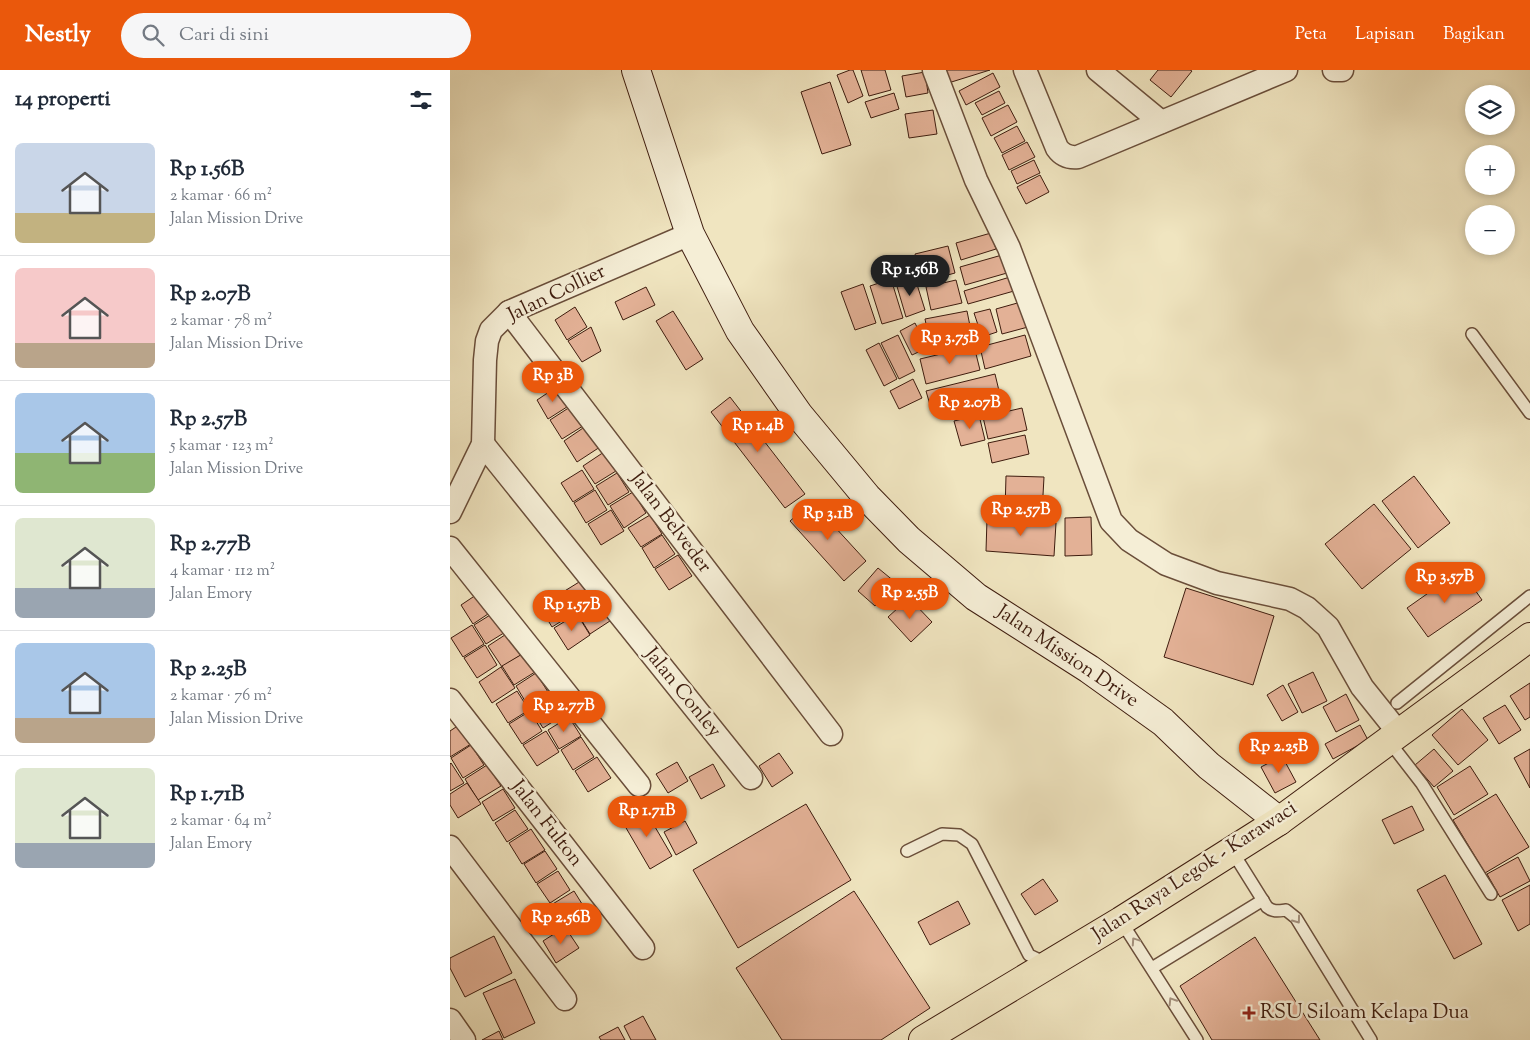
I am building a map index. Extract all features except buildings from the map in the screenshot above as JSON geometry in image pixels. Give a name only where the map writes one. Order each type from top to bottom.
[{"type":"main road","name":"Jalan Raya Legok - Karawaci","points":[[923,1040],[1121,920],[1279,821],[1530,637]]},
{"type":"street","name":"Jalan Mission Drive","points":[[636,70],[690,234],[740,331],[799,415],[867,497],[910,540],[976,597],[1089,669],[1163,722],[1209,766],[1279,821]]},
{"type":"street","points":[[934,70],[976,180],[1009,248],[1111,521],[1129,540],[1166,564],[1217,583],[1290,599],[1307,608],[1328,627],[1362,687],[1398,732]]},
{"type":"street","points":[[1025,70],[1057,148],[1067,156],[1078,157],[1280,71]]},
{"type":"street","points":[[1098,70],[1161,122]]},
{"type":"street","points":[[1334,70],[1342,70]]},
{"type":"street","name":"Jalan Collier","points":[[450,512],[483,444],[487,341],[491,330],[509,312],[690,234]]},
{"type":"street","name":"Jalan Belveder","points":[[509,312],[831,734]]},
{"type":"street","name":"Jalan Conley","points":[[483,444],[751,778]]},
{"type":"street","points":[[450,548],[639,785]]},
{"type":"street","name":"Jalan Fulton","points":[[450,700],[643,948]]},
{"type":"street","points":[[450,847],[565,999]]},
{"type":"street","points":[[450,1020],[464,1040]]},
{"type":"lane","points":[[1472,334],[1530,412]]},
{"type":"lane","points":[[1397,703],[1530,596]]},
{"type":"lane","points":[[1398,732],[1394,749],[1422,784],[1492,894]]},
{"type":"lane","points":[[907,851],[942,834],[959,835],[972,844],[1028,955],[1048,964]]},
{"type":"lane","points":[[1232,851],[1271,910],[1277,912],[1286,910],[1296,918],[1371,1040]]},
{"type":"lane","points":[[1152,968],[1263,900]]},
{"type":"lane","points":[[1121,920],[1197,1040]]},
{"type":"place","name":"RSU Siloam Kelapa Dua","points":[[1249,1013]]}]
